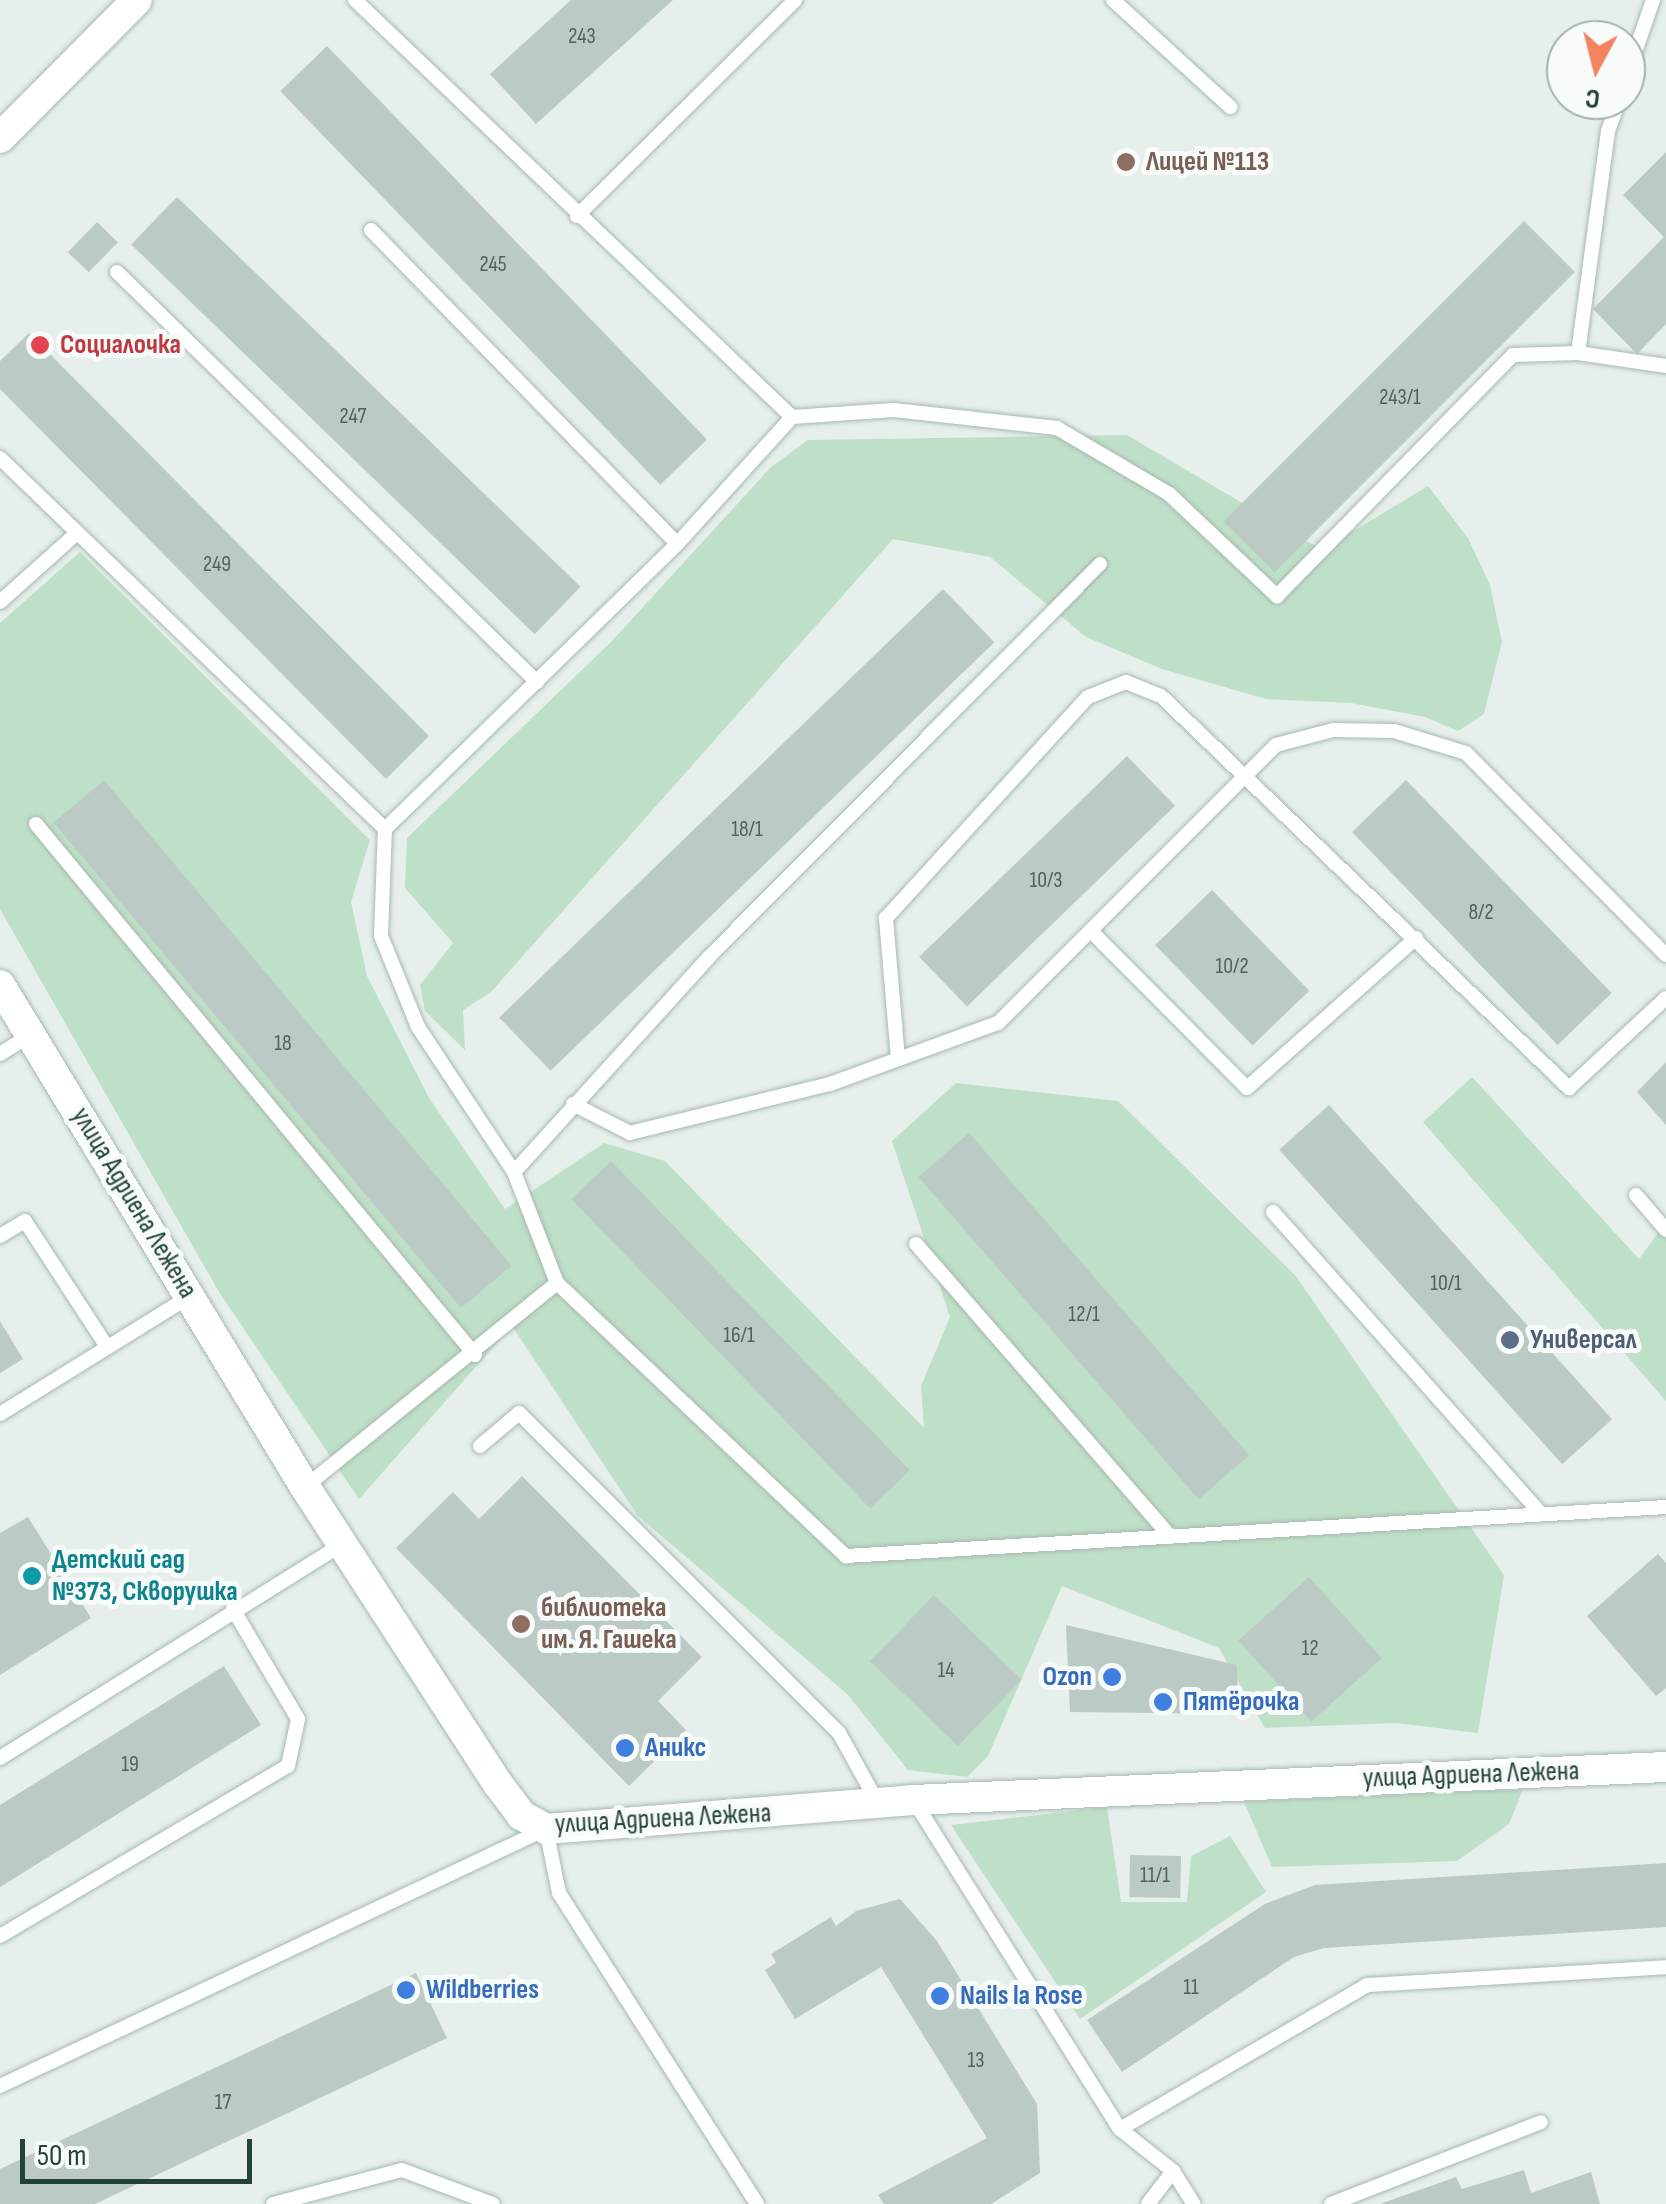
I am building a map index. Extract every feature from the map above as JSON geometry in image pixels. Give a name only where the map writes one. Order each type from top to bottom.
[{"type":"street","points":[[0,138],[137,0]]},
{"type":"street","name":"улица Адриена Лежена","points":[[0,986],[305,1487],[498,1784],[521,1815],[546,1829],[914,1800],[1666,1767]]},
{"type":"lane","points":[[356,0],[576,216],[792,417]]},
{"type":"lane","points":[[576,216],[796,0]]},
{"type":"lane","points":[[1112,0],[1230,108]]},
{"type":"lane","points":[[1578,353],[1612,120]]},
{"type":"lane","points":[[372,230],[677,544]]},
{"type":"lane","points":[[117,272],[537,682]]},
{"type":"lane","points":[[1666,366],[1578,353],[1513,354],[1277,596],[1169,494],[1057,428],[894,410],[792,417],[677,544],[385,828],[380,936],[418,1027],[514,1172],[558,1284],[846,1556],[1666,1506]]},
{"type":"lane","points":[[0,458],[385,828]]},
{"type":"lane","points":[[0,602],[77,533]]},
{"type":"lane","points":[[514,1172],[573,1104],[1100,564]]},
{"type":"lane","points":[[898,1059],[886,918],[1088,697],[1126,682],[1161,696],[1570,1088],[1666,998]]},
{"type":"lane","points":[[573,1104],[630,1133],[830,1084],[998,1022],[1092,932],[1245,773],[1276,746],[1332,730],[1394,731],[1466,753],[1666,955]]},
{"type":"lane","points":[[36,824],[475,1356]]},
{"type":"lane","points":[[1092,932],[1246,1088],[1416,938]]},
{"type":"lane","points":[[0,1054],[31,1035]]},
{"type":"lane","points":[[1636,1195],[1666,1230]]},
{"type":"lane","points":[[1273,1212],[1542,1514]]},
{"type":"lane","points":[[0,1236],[25,1221],[108,1348]]},
{"type":"lane","points":[[916,1244],[1171,1537]]},
{"type":"lane","points":[[305,1487],[475,1356],[558,1284]]},
{"type":"lane","points":[[0,1414],[190,1296]]},
{"type":"lane","points":[[480,1446],[518,1412],[839,1733],[879,1804]]},
{"type":"lane","points":[[0,1758],[342,1543]]},
{"type":"lane","points":[[0,1936],[288,1766],[298,1719],[233,1609]]},
{"type":"lane","points":[[914,1800],[1120,2129],[1173,2172],[1194,2204]]},
{"type":"lane","points":[[0,2086],[546,1829],[559,1892],[757,2204]]},
{"type":"lane","points":[[1120,2129],[1366,1985],[1666,1967]]},
{"type":"lane","points":[[1331,2204],[1541,2122]]},
{"type":"lane","points":[[273,2204],[402,2170],[492,2204]]},
{"type":"lane","points":[[1148,2204],[1173,2172]]},
{"type":"green space","points":[[1127,435],[1322,550],[1428,486],[1468,538],[1490,585],[1502,642],[1484,714],[1458,731],[1425,717],[1351,703],[1266,699],[1162,669],[1086,637],[990,557],[893,539],[491,992],[463,1010],[465,1050],[425,1011],[420,985],[453,943],[405,888],[407,838],[611,642],[771,467],[808,440]]},
{"type":"green space","points":[[80,552],[370,840],[351,902],[367,976],[429,1098],[505,1209],[604,1143],[665,1161],[924,1428],[921,1386],[950,1317],[892,1141],[956,1083],[1118,1101],[1295,1275],[1504,1575],[1478,1733],[1396,1723],[1265,1728],[1219,1648],[1062,1586],[988,1756],[967,1777],[908,1770],[847,1694],[638,1516],[512,1326],[359,1499],[219,1292],[0,909],[0,623]]},
{"type":"green space","points":[[1472,1077],[1639,1259],[1666,1222],[1666,1401],[1423,1122]]},
{"type":"green space","points":[[1523,1789],[1509,1824],[1457,1861],[1272,1867],[1244,1802]]},
{"type":"green space","points":[[1107,1807],[1121,1902],[1187,1902],[1191,1856],[1230,1836],[1266,1892],[1080,2019],[951,1825]]},
{"type":"building","points":[[571,0],[673,0],[536,124],[490,74]]},
{"type":"building","points":[[327,46],[707,439],[660,485],[280,91]]},
{"type":"building","points":[[1666,152],[1666,324],[1637,354],[1593,309],[1664,237],[1623,195]]},
{"type":"building","points":[[177,197],[581,587],[535,634],[131,244]]},
{"type":"building","points":[[1524,221],[1575,272],[1274,572],[1223,522]]},
{"type":"building","points":[[97,222],[118,242],[89,272],[68,252]]},
{"type":"building","points":[[29,333],[429,736],[386,779],[0,389],[0,361]]},
{"type":"building","points":[[943,589],[994,642],[551,1071],[499,1018]]},
{"type":"building","points":[[1127,756],[1175,806],[967,1006],[919,957]]},
{"type":"building","points":[[104,780],[512,1266],[461,1308],[53,822]]},
{"type":"building","points":[[1406,780],[1612,993],[1558,1045],[1352,832]]},
{"type":"building","points":[[1212,890],[1309,991],[1252,1046],[1155,945]]},
{"type":"building","points":[[1666,1062],[1666,1125],[1637,1092]]},
{"type":"building","points":[[1329,1105],[1612,1419],[1562,1464],[1279,1150]]},
{"type":"building","points":[[969,1133],[1249,1455],[1199,1499],[918,1177]]},
{"type":"building","points":[[611,1161],[910,1470],[870,1509],[571,1199]]},
{"type":"building","points":[[0,1321],[23,1359],[0,1373]]},
{"type":"building","points":[[522,1476],[702,1657],[658,1701],[686,1730],[629,1786],[396,1548],[453,1492],[479,1519]]},
{"type":"building","name":"Детский сад №373, Скворушка","points":[[28,1517],[91,1618],[0,1675],[0,1533]]},
{"type":"building","points":[[1658,1554],[1666,1563],[1666,1688],[1656,1696],[1587,1616]]},
{"type":"building","points":[[1309,1577],[1382,1658],[1311,1722],[1238,1641]]},
{"type":"building","points":[[934,1595],[1022,1680],[958,1746],[870,1661]]},
{"type":"building","points":[[1066,1625],[1237,1665],[1238,1714],[1070,1712]]},
{"type":"building","points":[[224,1666],[261,1725],[0,1887],[0,1805]]},
{"type":"building","points":[[1130,1855],[1181,1856],[1180,1898],[1129,1897]]},
{"type":"building","points":[[1666,1863],[1666,1927],[1324,1948],[1294,1957],[1122,2072],[1087,2020],[1265,1904],[1315,1885]]},
{"type":"building","points":[[900,1899],[937,1941],[1037,2104],[1040,2173],[991,2204],[884,2204],[878,2195],[987,2138],[881,1967],[795,2019],[765,1970],[776,1963],[771,1954],[831,1917],[836,1926],[856,1911]]},
{"type":"building","points":[[416,1973],[447,2038],[95,2204],[0,2204],[0,2169]]},
{"type":"building","points":[[1524,2170],[1531,2193],[1591,2172],[1600,2204],[1380,2204],[1456,2177],[1462,2189]]},
{"type":"place","name":"Лицей №113","points":[[1126,162]]},
{"type":"place","name":"Социалочка","points":[[40,345]]},
{"type":"place","name":"Универсал","points":[[1510,1340]]},
{"type":"place","name":"Детский сад №373, Скворушка","points":[[32,1576]]},
{"type":"place","name":"библиотека им. Я. Гашека","points":[[521,1624]]},
{"type":"place","name":"Ozon","points":[[1112,1677]]},
{"type":"place","name":"Пятёрочка","points":[[1163,1702]]},
{"type":"place","name":"Аникс","points":[[625,1748]]},
{"type":"place","name":"Wildberries","points":[[406,1990]]},
{"type":"place","name":"Nails la Rose","points":[[940,1996]]}]
